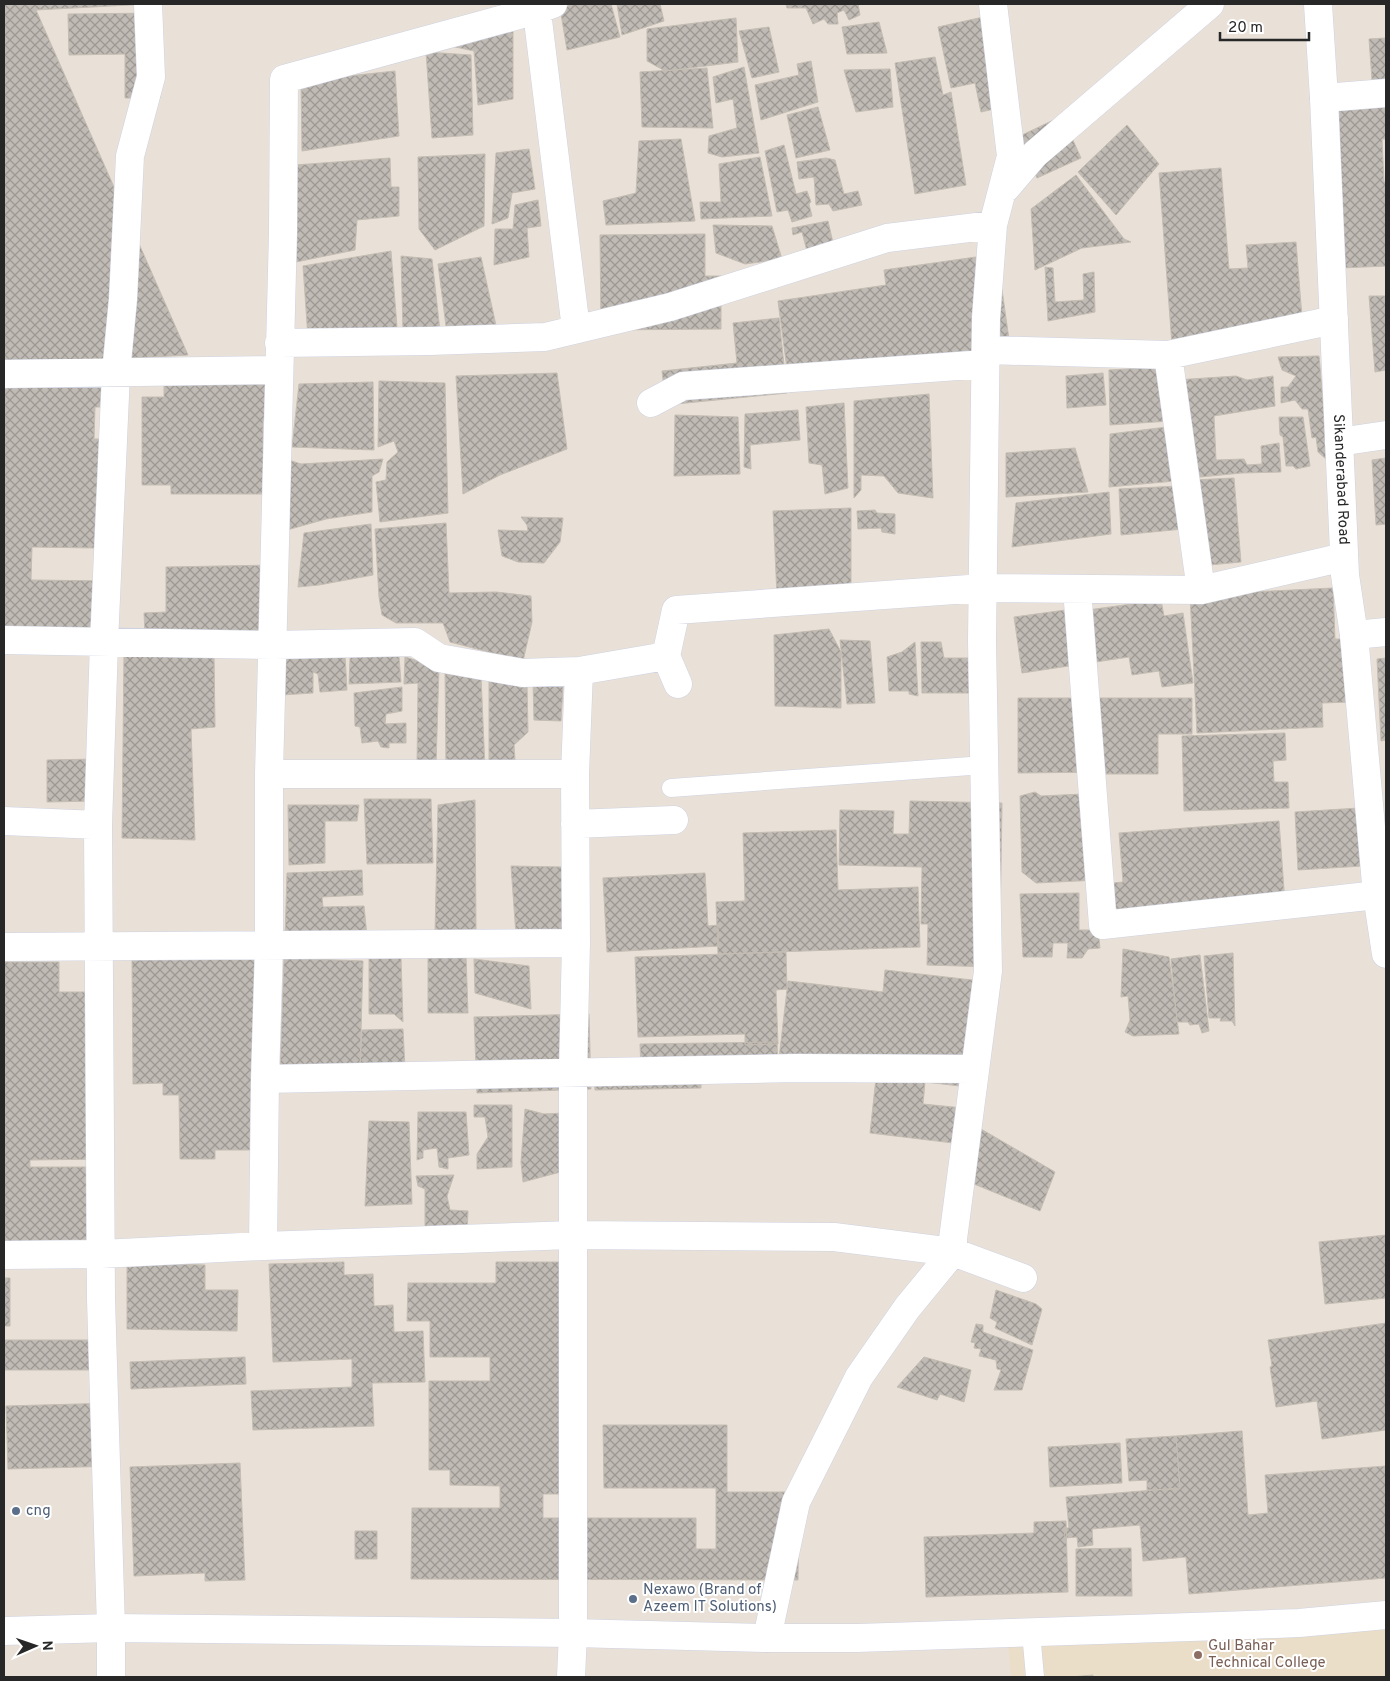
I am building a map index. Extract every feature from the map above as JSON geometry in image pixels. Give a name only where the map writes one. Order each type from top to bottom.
[{"type":"street","points":[[111,1677],[101,1254],[98,825],[116,373],[123,299],[130,156],[151,77],[148,4]]},
{"type":"street","points":[[767,1638],[796,1502],[859,1377],[907,1308],[953,1252],[954,1230],[988,971],[983,588],[986,318],[993,225],[1011,156],[993,4]]},
{"type":"street","points":[[1003,191],[1035,154],[1210,4]]},
{"type":"street","name":"Sikanderabad Road","points":[[1318,4],[1324,98],[1345,575],[1354,635],[1377,894],[1386,954]]},
{"type":"street","points":[[263,1246],[269,946],[269,774],[274,646],[283,232],[284,79],[542,6],[576,329]]},
{"type":"street","points":[[1324,98],[1386,93]]},
{"type":"street","points":[[280,343],[545,337],[670,307],[887,238],[993,225]]},
{"type":"street","points":[[651,403],[683,386],[986,357],[1168,355],[1334,320]]},
{"type":"street","points":[[1168,355],[1201,590]]},
{"type":"street","points":[[4,374],[279,370]]},
{"type":"street","points":[[1339,442],[1386,436]]},
{"type":"street","points":[[678,684],[666,656],[676,610],[983,588],[1201,590],[1344,558]]},
{"type":"street","points":[[1077,589],[1103,925],[1377,894]]},
{"type":"street","points":[[1354,635],[1386,632]]},
{"type":"street","points":[[4,640],[274,646],[415,642],[439,658],[523,673],[579,671],[666,656]]},
{"type":"street","points":[[571,1677],[573,1633],[572,1235],[576,943],[575,774],[579,671]]},
{"type":"street","points":[[269,774],[575,774]]},
{"type":"street","points":[[575,824],[674,820]]},
{"type":"street","points":[[4,821],[98,825]]},
{"type":"street","points":[[4,947],[576,943]]},
{"type":"street","points":[[265,1079],[795,1068],[975,1070]]},
{"type":"street","points":[[4,1255],[101,1254],[572,1235],[834,1237],[953,1252],[1023,1278]]},
{"type":"street","points":[[4,1631],[111,1628],[857,1638],[1289,1623],[1386,1615]]},
{"type":"lane","points":[[671,788],[984,765]]},
{"type":"lane","points":[[1030,1632],[1035,1677]]},
{"type":"shaded area","name":"Gul Bahar Technical College","points":[[1386,1610],[1386,1677],[1011,1677],[1007,1633]]},
{"type":"building","points":[[4,4],[148,4],[36,10],[188,355],[4,365]]},
{"type":"building","points":[[575,4],[611,4],[620,37],[567,50],[560,8]]},
{"type":"building","points":[[617,4],[660,4],[664,21],[622,35]]},
{"type":"building","points":[[786,4],[858,4],[860,15],[849,20],[844,10],[837,13],[838,24],[828,24],[824,19],[813,24],[806,8],[787,8]]},
{"type":"building","points":[[159,13],[160,98],[125,98],[125,54],[69,55],[68,14]]},
{"type":"building","points":[[997,14],[1016,104],[981,112],[975,83],[951,88],[938,27]]},
{"type":"building","points":[[736,18],[738,62],[665,71],[647,61],[647,29]]},
{"type":"building","points":[[879,22],[887,53],[847,54],[842,27]]},
{"type":"building","points":[[513,27],[513,99],[478,105],[474,51],[446,45]]},
{"type":"building","points":[[769,27],[779,72],[752,78],[739,31]]},
{"type":"building","points":[[1386,38],[1386,79],[1372,80],[1369,39]]},
{"type":"building","points":[[426,52],[471,55],[473,135],[432,138]]},
{"type":"building","points":[[935,57],[943,95],[951,92],[966,185],[915,194],[895,63]]},
{"type":"building","points":[[811,61],[818,102],[761,120],[755,85],[799,75],[797,64]]},
{"type":"building","points":[[744,67],[759,153],[722,157],[708,153],[709,136],[737,128],[733,99],[716,103],[713,77]]},
{"type":"building","points":[[707,68],[713,128],[642,127],[640,72]]},
{"type":"building","points":[[890,69],[893,107],[856,112],[844,70]]},
{"type":"building","points":[[395,71],[399,136],[302,151],[301,81]]},
{"type":"building","points":[[818,107],[830,150],[796,158],[787,115]]},
{"type":"building","points":[[1386,107],[1386,139],[1382,139],[1384,182],[1386,182],[1386,266],[1341,268],[1334,110]]},
{"type":"building","points":[[1062,116],[1081,158],[1037,178],[1018,137]]},
{"type":"building","points":[[1127,125],[1159,164],[1116,215],[1078,172]]},
{"type":"building","points":[[681,139],[695,221],[606,225],[603,201],[636,193],[639,141]]},
{"type":"building","points":[[784,145],[796,194],[807,191],[811,202],[809,204],[812,216],[792,222],[788,210],[777,212],[765,151]]},
{"type":"building","points":[[529,149],[535,189],[512,193],[508,218],[492,224],[496,153]]},
{"type":"building","points":[[485,154],[484,226],[435,250],[419,229],[418,157]]},
{"type":"building","points":[[760,157],[772,216],[701,219],[700,202],[721,202],[719,164]]},
{"type":"building","points":[[390,158],[391,187],[399,187],[399,216],[357,220],[355,250],[296,262],[295,165]]},
{"type":"building","points":[[826,158],[835,160],[844,194],[858,191],[862,205],[833,211],[829,204],[816,205],[814,177],[799,179],[797,162]]},
{"type":"building","points":[[1221,168],[1229,269],[1248,268],[1246,245],[1296,242],[1302,317],[1265,320],[1266,338],[1172,345],[1159,173]]},
{"type":"building","points":[[1076,175],[1124,239],[1131,242],[1082,248],[1035,270],[1031,209]]},
{"type":"building","points":[[538,200],[541,226],[527,228],[529,257],[494,265],[495,229],[513,229],[515,205]]},
{"type":"building","points":[[828,221],[834,247],[807,251],[802,232],[793,235],[792,228]]},
{"type":"building","points":[[713,225],[772,226],[782,259],[745,264],[716,253]]},
{"type":"building","points":[[705,234],[705,276],[721,276],[721,329],[601,330],[600,235]]},
{"type":"building","points":[[391,251],[397,327],[308,338],[303,266]]},
{"type":"building","points":[[997,254],[1012,361],[790,392],[778,301],[886,285],[884,270]]},
{"type":"building","points":[[401,256],[432,259],[440,331],[403,331]]},
{"type":"building","points":[[481,257],[497,330],[447,334],[438,264]]},
{"type":"building","points":[[1045,267],[1053,268],[1055,302],[1084,300],[1083,274],[1094,272],[1095,312],[1048,321]]},
{"type":"building","points":[[1369,296],[1386,296],[1386,370],[1375,372]]},
{"type":"building","points":[[779,318],[787,393],[666,405],[662,371],[737,363],[733,323]]},
{"type":"building","points":[[1319,356],[1328,458],[1326,459],[1318,452],[1316,437],[1312,438],[1308,409],[1302,409],[1295,400],[1281,403],[1281,387],[1288,387],[1296,376],[1282,370],[1278,357]]},
{"type":"building","points":[[1162,367],[1170,421],[1110,425],[1109,370]]},
{"type":"building","points":[[557,373],[567,449],[500,475],[463,494],[456,376]]},
{"type":"building","points":[[1103,373],[1106,405],[1067,408],[1066,376]]},
{"type":"building","points":[[1236,376],[1247,380],[1273,376],[1275,406],[1214,416],[1216,460],[1244,459],[1247,465],[1262,464],[1261,446],[1279,443],[1281,472],[1242,473],[1190,478],[1176,380]]},
{"type":"building","points":[[379,381],[445,383],[448,513],[380,522],[376,482],[386,480],[387,462],[398,452],[394,441],[378,447]]},
{"type":"building","points":[[373,382],[374,450],[292,447],[299,384]]},
{"type":"building","points":[[4,384],[112,387],[111,407],[95,407],[94,439],[117,439],[96,548],[32,547],[31,580],[108,581],[107,634],[4,632]]},
{"type":"building","points":[[285,384],[285,421],[263,421],[263,448],[268,448],[268,494],[171,494],[171,485],[142,485],[142,397],[164,397],[164,385]]},
{"type":"building","points":[[929,394],[933,498],[898,493],[884,476],[861,475],[861,490],[854,498],[854,401]]},
{"type":"building","points":[[844,403],[848,488],[825,494],[822,465],[809,463],[806,407]]},
{"type":"building","points":[[798,410],[800,440],[750,445],[751,469],[744,467],[745,414]]},
{"type":"building","points":[[675,415],[738,417],[740,474],[674,476]]},
{"type":"building","points":[[1279,417],[1303,417],[1310,466],[1296,469],[1293,466],[1286,466],[1283,437],[1280,435]]},
{"type":"building","points":[[1167,427],[1175,481],[1109,487],[1110,434]]},
{"type":"building","points":[[1075,448],[1088,492],[1006,497],[1006,453]]},
{"type":"building","points":[[1386,458],[1386,524],[1376,525],[1372,460]]},
{"type":"building","points":[[286,459],[301,464],[383,459],[379,472],[372,476],[372,512],[326,519],[287,530]]},
{"type":"building","points":[[1234,478],[1241,562],[1199,566],[1192,480]]},
{"type":"building","points":[[1178,486],[1183,529],[1121,535],[1119,489]]},
{"type":"building","points":[[1109,492],[1111,534],[1012,547],[1016,503]]},
{"type":"building","points":[[851,508],[851,588],[777,595],[773,511]]},
{"type":"building","points":[[875,510],[877,513],[895,514],[895,534],[882,532],[881,528],[858,529],[857,511]]},
{"type":"building","points":[[521,517],[563,518],[560,542],[544,563],[518,562],[502,556],[498,530],[528,531],[527,525]]},
{"type":"building","points":[[446,523],[449,593],[496,592],[531,596],[532,622],[523,661],[450,642],[443,623],[396,623],[382,615],[379,597],[375,529]]},
{"type":"building","points":[[371,524],[373,575],[298,587],[304,533]]},
{"type":"building","points":[[275,565],[276,630],[145,634],[144,613],[166,612],[166,567]]},
{"type":"building","points":[[1333,588],[1335,639],[1348,639],[1350,702],[1322,703],[1323,727],[1197,733],[1190,595]]},
{"type":"building","points":[[1161,600],[1164,616],[1183,613],[1193,683],[1162,687],[1159,671],[1132,675],[1129,657],[1022,673],[1014,617],[1073,609],[1073,612]]},
{"type":"building","points":[[829,629],[841,652],[841,708],[775,706],[774,635]]},
{"type":"building","points":[[840,640],[870,641],[875,703],[847,704]]},
{"type":"building","points":[[915,642],[918,696],[909,694],[909,691],[889,691],[887,657],[902,652]]},
{"type":"building","points":[[921,642],[941,642],[944,658],[979,658],[979,693],[922,693]]},
{"type":"building","points":[[353,648],[399,657],[401,682],[349,684],[350,659]]},
{"type":"building","points":[[124,652],[214,655],[215,727],[191,729],[195,840],[122,838]]},
{"type":"building","points":[[280,652],[345,655],[347,690],[320,692],[318,674],[313,672],[313,693],[281,695]]},
{"type":"building","points":[[405,657],[439,667],[436,766],[417,766],[418,683],[404,684]]},
{"type":"building","points":[[1386,658],[1386,740],[1381,741],[1377,659]]},
{"type":"building","points":[[445,667],[481,676],[485,768],[446,766]]},
{"type":"building","points":[[489,676],[527,684],[528,732],[514,745],[515,760],[489,761]]},
{"type":"building","points":[[533,683],[563,687],[561,721],[534,720]]},
{"type":"building","points":[[402,687],[402,711],[386,714],[385,724],[406,723],[406,743],[389,743],[389,748],[381,747],[378,741],[362,743],[360,727],[355,726],[354,693]]},
{"type":"building","points":[[1018,698],[1192,698],[1192,734],[1158,734],[1158,774],[1106,774],[1106,772],[1018,773]]},
{"type":"building","points":[[1285,733],[1286,760],[1273,761],[1274,782],[1288,782],[1289,808],[1184,811],[1182,736]]},
{"type":"building","points":[[96,759],[96,801],[47,802],[47,760]]},
{"type":"building","points":[[1035,792],[1041,796],[1103,793],[1098,880],[1036,883],[1022,872],[1020,796]]},
{"type":"building","points":[[364,799],[431,799],[433,863],[367,864]]},
{"type":"building","points":[[475,800],[476,931],[435,933],[438,805]]},
{"type":"building","points":[[910,801],[1002,803],[1000,930],[993,967],[927,965],[928,924],[921,924],[922,867],[839,865],[840,810],[894,811],[893,834],[909,834]]},
{"type":"building","points":[[288,805],[359,805],[357,821],[325,821],[325,863],[289,865]]},
{"type":"building","points":[[1359,808],[1362,866],[1298,870],[1295,812]]},
{"type":"building","points":[[1279,821],[1286,917],[1117,930],[1113,883],[1123,882],[1119,833]]},
{"type":"building","points":[[836,830],[838,890],[918,887],[920,947],[718,954],[716,902],[745,901],[743,833]]},
{"type":"building","points":[[511,866],[563,867],[567,933],[516,935]]},
{"type":"building","points":[[362,870],[363,895],[322,897],[323,907],[364,906],[367,936],[285,938],[287,873]]},
{"type":"building","points":[[705,873],[708,926],[718,925],[719,946],[607,952],[603,878]]},
{"type":"building","points":[[1079,893],[1079,930],[1098,930],[1100,948],[1088,949],[1082,958],[1067,958],[1068,943],[1053,943],[1052,957],[1023,957],[1020,894]]},
{"type":"building","points":[[1123,949],[1169,957],[1179,1034],[1133,1036],[1125,1032],[1130,1020],[1128,996],[1121,997]]},
{"type":"building","points":[[786,952],[787,989],[776,990],[778,1044],[745,1045],[745,1034],[638,1037],[635,957]]},
{"type":"building","points":[[1233,953],[1235,1026],[1232,1021],[1220,1021],[1221,1018],[1209,1018],[1204,956]]},
{"type":"building","points":[[428,955],[466,955],[468,1013],[428,1013]]},
{"type":"building","points":[[1200,955],[1209,1031],[1202,1033],[1199,1024],[1190,1025],[1188,1022],[1177,1022],[1171,959]]},
{"type":"building","points":[[278,958],[271,1150],[215,1150],[215,1159],[180,1159],[179,1095],[163,1095],[163,1083],[133,1084],[132,959]]},
{"type":"building","points":[[284,958],[363,961],[360,1068],[280,1072]]},
{"type":"building","points":[[401,958],[403,1022],[394,1014],[369,1014],[369,959]]},
{"type":"building","points":[[474,959],[529,966],[531,1009],[475,993]]},
{"type":"building","points":[[4,962],[59,962],[59,992],[98,992],[105,1159],[30,1160],[30,1167],[108,1167],[108,1247],[4,1248]]},
{"type":"building","points":[[885,970],[998,983],[977,1088],[925,1082],[923,1104],[973,1109],[970,1145],[870,1133],[876,1078],[778,1067],[788,981],[883,992]]},
{"type":"building","points":[[589,1014],[591,1089],[477,1093],[474,1017]]},
{"type":"building","points":[[403,1029],[405,1068],[360,1068],[362,1030]]},
{"type":"building","points":[[777,1042],[778,1071],[701,1072],[701,1088],[595,1090],[594,1070],[641,1070],[640,1044]]},
{"type":"building","points":[[474,1105],[512,1105],[512,1167],[477,1169],[477,1154],[488,1137],[485,1117],[474,1117]]},
{"type":"building","points":[[525,1109],[544,1114],[564,1113],[568,1170],[523,1182],[521,1162]]},
{"type":"building","points":[[418,1112],[466,1112],[469,1155],[448,1158],[448,1169],[439,1167],[437,1148],[423,1150],[423,1158],[417,1160]]},
{"type":"building","points":[[369,1121],[409,1122],[412,1204],[365,1206]]},
{"type":"building","points":[[981,1129],[1055,1172],[1040,1211],[974,1184]]},
{"type":"building","points":[[454,1175],[447,1196],[450,1210],[468,1211],[467,1233],[425,1230],[425,1189],[418,1186],[416,1176]]},
{"type":"building","points":[[1386,1235],[1386,1298],[1325,1304],[1319,1242]]},
{"type":"building","points":[[344,1262],[344,1275],[373,1274],[374,1306],[393,1305],[394,1332],[423,1331],[425,1382],[372,1383],[374,1426],[253,1430],[251,1391],[352,1387],[352,1359],[273,1362],[269,1264]]},
{"type":"building","points":[[496,1262],[586,1262],[586,1494],[543,1494],[543,1518],[696,1518],[696,1549],[716,1549],[716,1488],[604,1488],[603,1425],[727,1425],[727,1492],[799,1492],[798,1580],[411,1579],[412,1508],[500,1508],[500,1486],[450,1485],[450,1470],[429,1470],[429,1381],[490,1381],[490,1357],[430,1357],[430,1321],[407,1321],[408,1283],[496,1283]]},
{"type":"building","points":[[127,1263],[205,1265],[205,1290],[238,1290],[237,1331],[127,1329]]},
{"type":"building","points":[[4,1278],[10,1278],[10,1326],[4,1326]]},
{"type":"building","points":[[996,1290],[1036,1304],[1042,1309],[1032,1345],[995,1328],[997,1322],[990,1318]]},
{"type":"building","points":[[1386,1323],[1386,1430],[1322,1439],[1317,1401],[1276,1407],[1268,1340]]},
{"type":"building","points":[[976,1324],[983,1325],[983,1332],[1033,1350],[1022,1390],[994,1390],[1001,1370],[997,1369],[996,1360],[979,1356],[981,1349],[974,1348],[975,1343],[971,1342]]},
{"type":"building","points":[[4,1340],[95,1340],[95,1370],[4,1370]]},
{"type":"building","points":[[245,1357],[246,1384],[131,1389],[130,1362]]},
{"type":"building","points":[[924,1357],[971,1370],[964,1402],[940,1394],[937,1400],[897,1387]]},
{"type":"building","points":[[114,1403],[116,1466],[8,1469],[6,1406]]},
{"type":"building","points":[[1242,1431],[1248,1515],[1268,1513],[1265,1475],[1386,1466],[1386,1578],[1189,1594],[1186,1557],[1143,1561],[1140,1525],[1092,1529],[1093,1545],[1078,1547],[1077,1537],[1065,1538],[1064,1528],[1069,1528],[1066,1497],[1180,1488],[1176,1436]]},
{"type":"building","points":[[1176,1436],[1180,1489],[1147,1490],[1147,1480],[1129,1481],[1126,1439]]},
{"type":"building","points":[[1120,1443],[1122,1483],[1050,1487],[1048,1447]]},
{"type":"building","points":[[240,1463],[245,1580],[205,1581],[205,1573],[134,1576],[130,1467]]},
{"type":"building","points":[[1066,1521],[1068,1592],[926,1597],[924,1537],[1034,1533],[1034,1522]]},
{"type":"building","points":[[355,1531],[377,1531],[377,1559],[355,1559]]},
{"type":"building","points":[[1131,1548],[1132,1596],[1076,1596],[1076,1549]]},
{"type":"building","points":[[1093,1675],[1093,1677],[1071,1677]]},
{"type":"place","name":"cng","points":[[16,1511]]},
{"type":"place","name":"Nexawo (Brand of Azeem IT Solutions)","points":[[633,1599]]},
{"type":"place","name":"Gul Bahar Technical College","points":[[1198,1655]]}]
